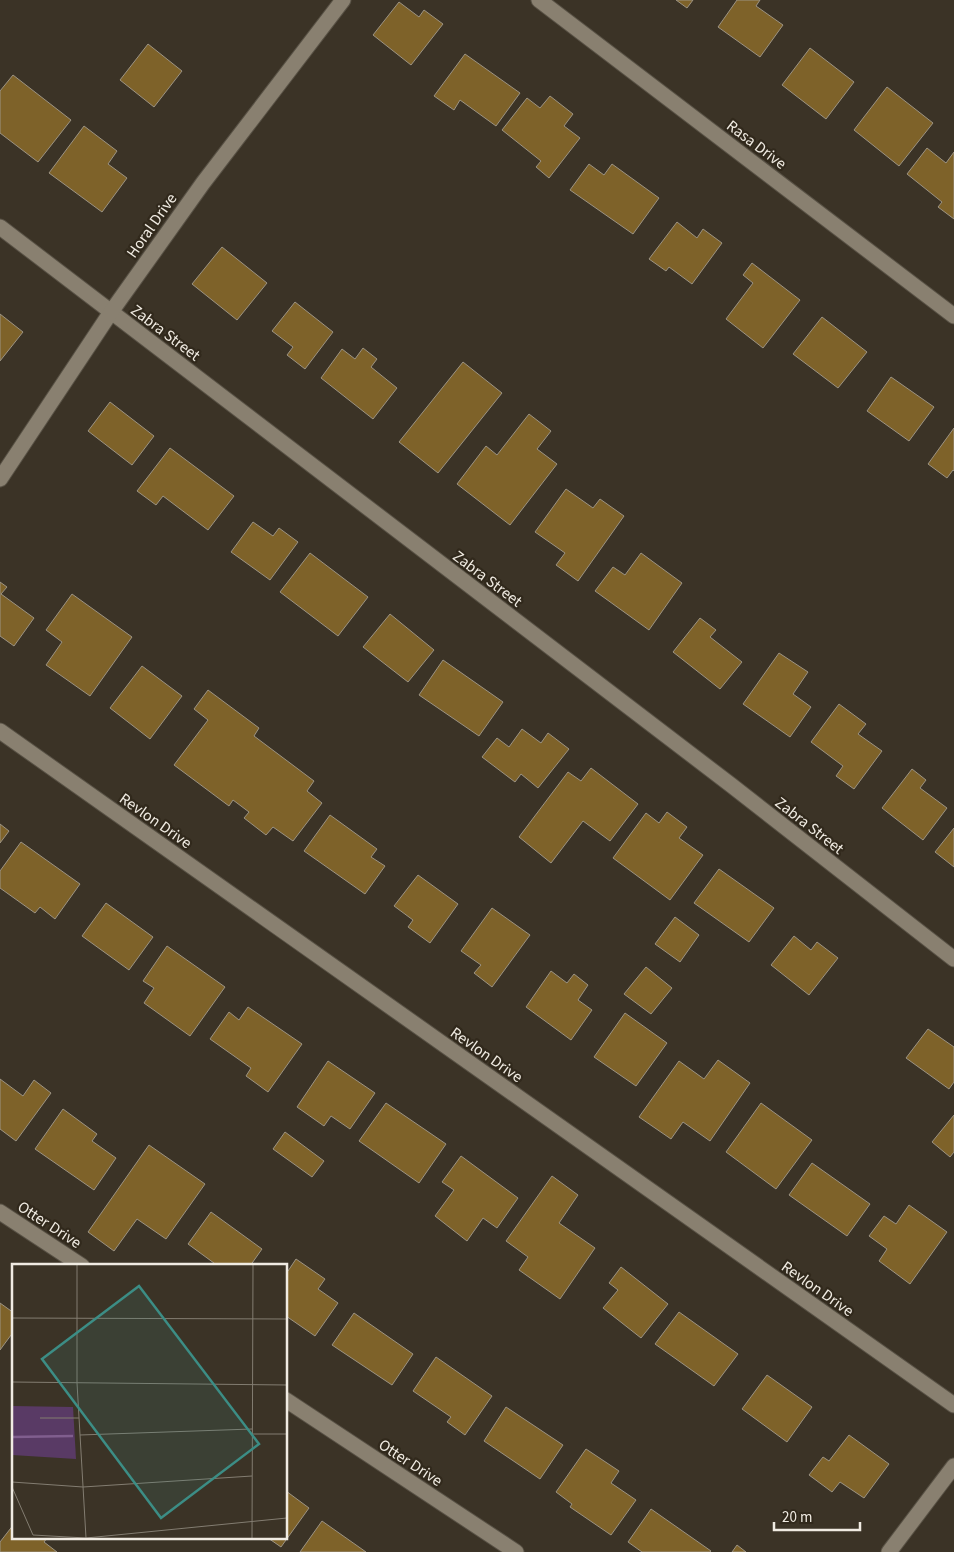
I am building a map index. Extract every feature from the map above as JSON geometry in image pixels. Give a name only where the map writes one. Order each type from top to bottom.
[{"type":"street","name":"Horal Drive","points":[[0,479],[111,312],[202,183],[343,0]]},
{"type":"street","name":"Rasa Drive","points":[[539,0],[954,316]]},
{"type":"street","name":"Zabra Street","points":[[0,227],[731,785],[954,959]]},
{"type":"street","name":"Revlon Drive","points":[[0,732],[954,1405]]},
{"type":"street","name":"Otter Drive","points":[[0,1212],[79,1264]]},
{"type":"street","name":"Otter Drive","points":[[288,1401],[516,1552]]},
{"type":"street","points":[[889,1552],[954,1466]]},
{"type":"building","points":[[676,0],[693,0],[687,8]]},
{"type":"building","points":[[737,0],[760,0],[756,6],[783,25],[760,57],[718,27]]},
{"type":"building","points":[[399,2],[419,17],[424,10],[443,24],[411,65],[373,35]]},
{"type":"building","points":[[148,44],[182,71],[154,107],[120,80]]},
{"type":"building","points":[[810,48],[854,82],[826,119],[782,85]]},
{"type":"building","points":[[465,54],[520,93],[496,126],[460,100],[454,110],[434,96]]},
{"type":"building","points":[[13,75],[71,120],[38,162],[0,133],[0,91]]},
{"type":"building","points":[[887,87],[933,123],[899,166],[854,130]]},
{"type":"building","points":[[550,96],[573,114],[564,126],[580,138],[549,178],[536,167],[541,161],[502,130],[527,98],[540,108]]},
{"type":"building","points":[[84,126],[117,151],[108,164],[127,178],[102,212],[49,173]]},
{"type":"building","points":[[927,148],[946,163],[954,152],[954,219],[938,207],[942,202],[907,174]]},
{"type":"building","points":[[589,164],[604,175],[612,164],[659,198],[633,234],[570,190]]},
{"type":"building","points":[[677,222],[697,238],[703,229],[722,243],[692,284],[669,267],[666,271],[649,259]]},
{"type":"building","points":[[222,247],[267,283],[237,320],[192,284]]},
{"type":"building","points":[[752,263],[800,300],[763,348],[726,319],[753,283],[743,275]]},
{"type":"building","points":[[295,302],[333,332],[305,369],[287,355],[293,347],[272,331]]},
{"type":"building","points":[[0,314],[23,332],[0,361]]},
{"type":"building","points":[[822,317],[867,352],[838,388],[793,354]]},
{"type":"building","points":[[363,348],[377,359],[371,367],[397,388],[373,419],[321,378],[342,349],[355,359]]},
{"type":"building","points":[[463,362],[502,393],[438,473],[399,442]]},
{"type":"building","points":[[891,377],[934,407],[909,441],[867,411]]},
{"type":"building","points":[[110,402],[154,436],[132,465],[88,431]]},
{"type":"building","points":[[529,414],[551,431],[537,449],[557,464],[510,525],[457,484],[486,446],[497,455]]},
{"type":"building","points":[[954,428],[954,471],[947,478],[928,464]]},
{"type":"building","points":[[170,448],[234,496],[208,530],[163,496],[156,505],[137,491]]},
{"type":"building","points":[[566,489],[593,508],[600,499],[624,516],[578,581],[556,565],[565,553],[535,532]]},
{"type":"building","points":[[253,522],[273,536],[279,528],[298,542],[270,580],[231,552]]},
{"type":"building","points":[[310,553],[368,597],[338,636],[280,592]]},
{"type":"building","points":[[641,553],[682,583],[649,630],[595,591],[613,567],[625,575]]},
{"type":"building","points":[[0,582],[7,587],[1,594],[34,618],[14,646],[0,636]]},
{"type":"building","points":[[72,594],[132,637],[90,696],[46,665],[62,642],[46,630]]},
{"type":"building","points":[[390,614],[434,650],[408,682],[363,647]]},
{"type":"building","points":[[700,618],[716,630],[710,637],[742,662],[720,689],[673,652]]},
{"type":"building","points":[[779,653],[808,672],[793,694],[811,707],[790,737],[743,704]]},
{"type":"building","points":[[443,660],[503,702],[479,736],[419,695]]},
{"type":"building","points":[[142,666],[182,696],[150,739],[110,708]]},
{"type":"building","points":[[208,690],[259,728],[254,736],[314,781],[307,791],[322,803],[293,841],[273,827],[266,835],[244,818],[249,812],[233,800],[229,806],[174,765],[208,720],[194,709]]},
{"type":"building","points":[[839,704],[866,724],[858,734],[882,751],[854,789],[836,776],[843,766],[811,742]]},
{"type":"building","points":[[522,729],[541,743],[548,733],[569,749],[538,788],[521,774],[515,782],[482,757],[497,738],[509,747]]},
{"type":"building","points":[[591,768],[638,804],[610,841],[583,821],[551,863],[519,837],[568,772],[581,781]]},
{"type":"building","points":[[912,769],[926,780],[920,788],[947,808],[923,840],[882,808]]},
{"type":"building","points":[[667,812],[687,827],[679,838],[703,855],[670,900],[613,858],[646,813],[659,823]]},
{"type":"building","points":[[330,815],[377,849],[371,857],[385,866],[365,894],[304,851]]},
{"type":"building","points":[[0,824],[9,831],[0,843]]},
{"type":"building","points":[[954,828],[954,867],[935,852]]},
{"type":"building","points":[[21,842],[80,884],[55,919],[40,907],[35,913],[0,888],[0,871]]},
{"type":"building","points":[[719,869],[774,908],[749,942],[694,903]]},
{"type":"building","points":[[418,875],[458,904],[430,943],[408,927],[413,920],[394,906]]},
{"type":"building","points":[[106,903],[153,937],[129,970],[82,936]]},
{"type":"building","points":[[492,908],[530,935],[492,987],[474,973],[481,965],[461,951]]},
{"type":"building","points":[[675,917],[699,935],[680,962],[655,944]]},
{"type":"building","points":[[794,936],[811,950],[817,942],[838,958],[809,995],[771,965]]},
{"type":"building","points":[[167,946],[225,987],[190,1036],[144,1003],[154,988],[143,981]]},
{"type":"building","points":[[646,967],[672,988],[651,1014],[624,994]]},
{"type":"building","points":[[551,971],[567,983],[574,974],[588,985],[578,1000],[592,1010],[571,1040],[526,1007]]},
{"type":"building","points":[[248,1007],[302,1044],[268,1092],[246,1076],[251,1068],[210,1039],[229,1012],[239,1020]]},
{"type":"building","points":[[625,1013],[667,1043],[636,1086],[594,1057]]},
{"type":"building","points":[[928,1029],[954,1047],[954,1082],[949,1089],[906,1058]]},
{"type":"building","points":[[718,1060],[750,1083],[710,1141],[683,1122],[671,1139],[639,1117],[679,1061],[704,1079]]},
{"type":"building","points":[[328,1061],[375,1093],[350,1129],[331,1116],[324,1126],[297,1107]]},
{"type":"building","points":[[0,1079],[23,1096],[34,1080],[51,1093],[16,1141],[0,1129]]},
{"type":"building","points":[[386,1103],[446,1144],[419,1183],[359,1141]]},
{"type":"building","points":[[761,1103],[812,1140],[776,1189],[726,1152]]},
{"type":"building","points":[[63,1109],[97,1134],[92,1141],[116,1158],[94,1190],[35,1149]]},
{"type":"building","points":[[954,1115],[954,1152],[950,1157],[932,1142]]},
{"type":"building","points":[[285,1132],[324,1161],[312,1177],[273,1149]]},
{"type":"building","points":[[149,1145],[205,1184],[166,1239],[137,1219],[114,1251],[88,1232]]},
{"type":"building","points":[[461,1156],[518,1198],[497,1228],[483,1218],[467,1241],[435,1216],[454,1190],[442,1182]]},
{"type":"building","points":[[812,1163],[870,1204],[847,1236],[789,1195]]},
{"type":"building","points":[[552,1176],[578,1195],[559,1223],[595,1248],[560,1299],[519,1270],[528,1257],[506,1241]]},
{"type":"building","points":[[909,1205],[947,1232],[910,1284],[879,1261],[887,1249],[869,1236],[884,1216],[896,1224]]},
{"type":"building","points":[[211,1212],[262,1249],[251,1264],[215,1264],[188,1244]]},
{"type":"building","points":[[296,1259],[325,1279],[318,1289],[338,1303],[315,1336],[288,1317],[288,1271]]},
{"type":"building","points":[[621,1267],[668,1304],[641,1338],[603,1308],[618,1290],[609,1283]]},
{"type":"building","points":[[0,1303],[12,1312],[12,1334],[0,1350]]},
{"type":"building","points":[[679,1312],[738,1354],[714,1386],[655,1344]]},
{"type":"building","points":[[354,1313],[413,1354],[392,1385],[332,1345]]},
{"type":"building","points":[[436,1357],[492,1396],[465,1435],[447,1422],[451,1417],[413,1391]]},
{"type":"building","points":[[767,1375],[812,1407],[787,1442],[742,1409]]},
{"type":"building","points":[[506,1407],[563,1445],[540,1479],[484,1441]]},
{"type":"building","points":[[849,1435],[889,1464],[864,1498],[840,1482],[832,1492],[809,1475],[823,1457],[829,1461]]},
{"type":"building","points":[[586,1449],[619,1471],[611,1483],[636,1500],[611,1535],[570,1507],[572,1504],[556,1492]]},
{"type":"building","points":[[288,1492],[309,1508],[288,1537]]},
{"type":"building","points":[[651,1509],[711,1551],[642,1552],[628,1542]]},
{"type":"building","points":[[322,1521],[366,1552],[300,1552]]},
{"type":"building","points":[[12,1527],[12,1540],[46,1540],[44,1542],[57,1552],[0,1552],[0,1542]]},
{"type":"building","points":[[271,1540],[286,1540],[281,1547]]},
{"type":"building","points":[[737,1545],[746,1552],[732,1552]]}]
